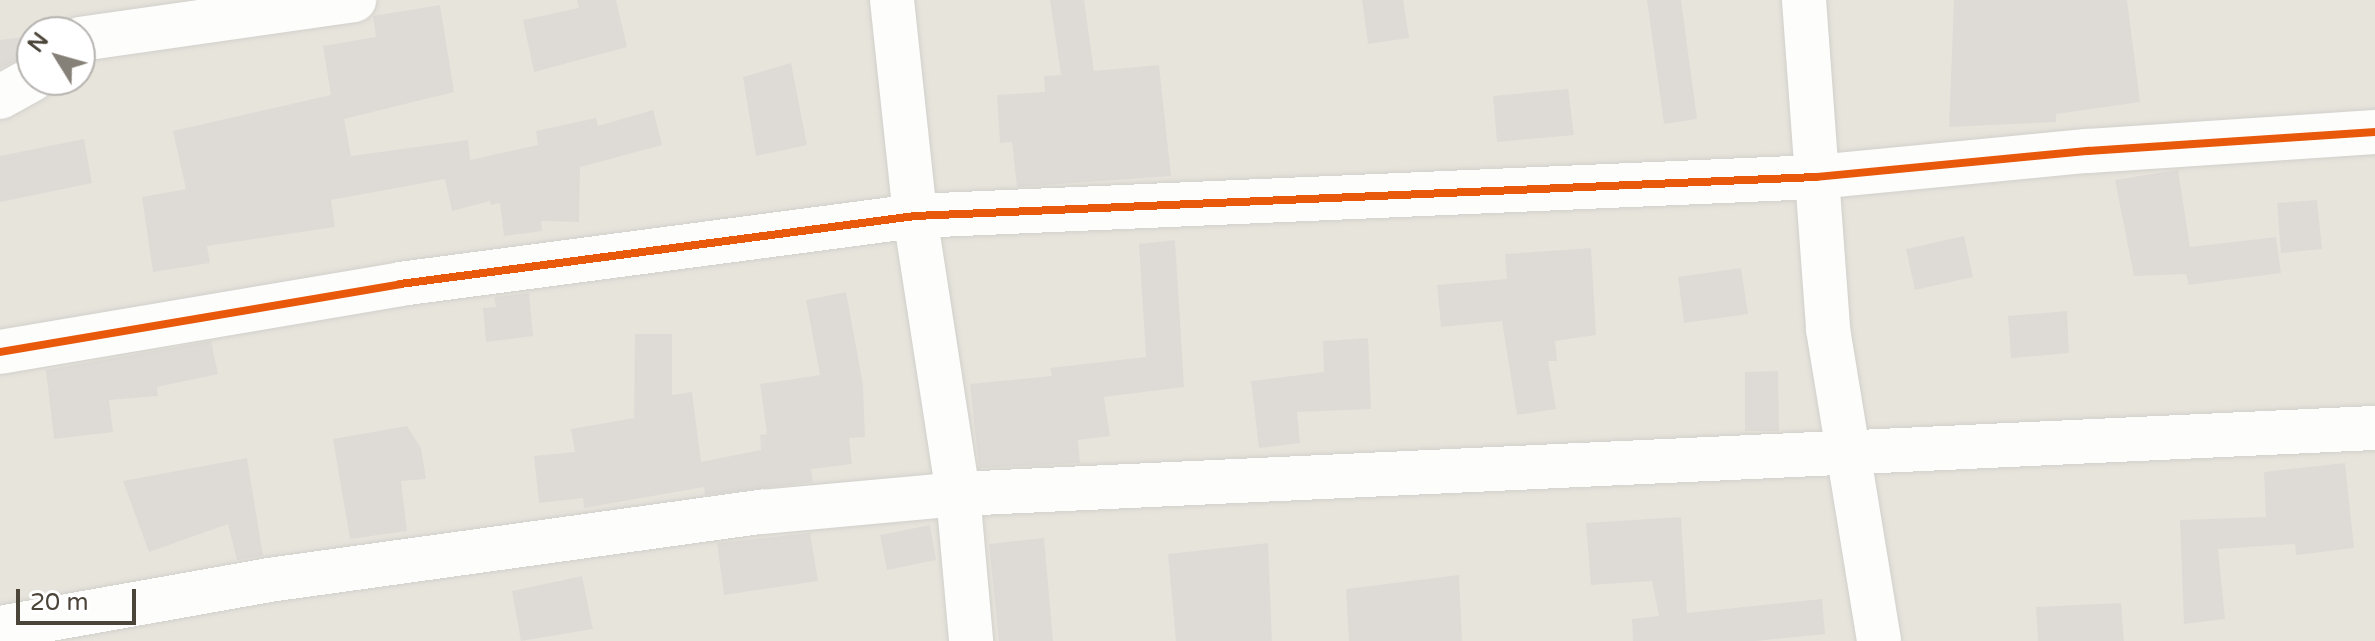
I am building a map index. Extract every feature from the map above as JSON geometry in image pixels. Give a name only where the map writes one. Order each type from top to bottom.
[{"type":"street","points":[[103,23],[354,0]]},
{"type":"street","points":[[892,0],[915,216],[958,494],[971,641]]},
{"type":"street","points":[[1804,0],[1828,329],[1879,641]]},
{"type":"street","points":[[0,352],[400,284],[915,216],[1816,177],[2088,151],[2375,132]]},
{"type":"street","points":[[0,628],[285,578],[762,512],[958,494],[1847,457],[2375,428]]},
{"type":"shaded area","points":[[0,0],[2375,0],[2375,641],[0,641]]},
{"type":"building","points":[[577,0],[616,0],[627,47],[534,72],[523,20],[579,8]]},
{"type":"building","points":[[1050,0],[1084,0],[1094,71],[1159,65],[1171,176],[1017,187],[1012,142],[1000,143],[997,95],[1045,92],[1044,76],[1061,75]]},
{"type":"building","points":[[1362,0],[1403,0],[1409,38],[1368,44]]},
{"type":"building","points":[[1647,0],[1681,0],[1697,119],[1664,124]]},
{"type":"building","points":[[1954,0],[2127,0],[2140,102],[2056,114],[2056,122],[1949,127]]},
{"type":"building","points":[[440,5],[454,92],[344,119],[351,156],[468,140],[470,160],[538,145],[536,131],[596,118],[598,126],[653,110],[662,145],[580,167],[579,222],[541,221],[542,231],[504,236],[500,203],[491,205],[490,201],[452,211],[445,179],[331,200],[335,227],[207,246],[210,263],[153,272],[142,197],[186,189],[173,131],[331,95],[323,46],[376,37],[373,16]]},
{"type":"building","points":[[16,38],[16,61],[0,68],[0,40]]},
{"type":"building","points":[[791,63],[807,145],[756,156],[743,77]]},
{"type":"building","points":[[1568,89],[1574,135],[1497,142],[1493,96]]},
{"type":"building","points":[[84,139],[92,183],[0,202],[0,156]]},
{"type":"building","points":[[2178,170],[2190,247],[2276,237],[2281,273],[2189,285],[2186,274],[2134,276],[2115,180]]},
{"type":"building","points":[[2317,200],[2322,249],[2281,253],[2277,203]]},
{"type":"building","points":[[1964,236],[1973,277],[1915,290],[1906,249]]},
{"type":"building","points":[[1175,240],[1184,387],[1104,397],[1110,436],[1078,440],[1080,463],[979,468],[970,384],[1052,376],[1050,368],[1146,357],[1139,244]]},
{"type":"building","points":[[1591,248],[1596,335],[1555,341],[1557,361],[1548,361],[1556,409],[1517,415],[1502,321],[1441,327],[1437,285],[1507,279],[1505,254]]},
{"type":"building","points":[[1741,268],[1748,314],[1684,323],[1678,277]]},
{"type":"building","points":[[846,292],[863,385],[865,437],[849,438],[852,464],[811,469],[813,482],[705,495],[704,487],[584,508],[583,498],[539,503],[534,456],[575,452],[571,429],[634,418],[635,334],[672,334],[672,395],[692,392],[701,462],[761,450],[760,435],[767,434],[760,384],[820,375],[806,300]]},
{"type":"building","points":[[529,293],[533,336],[486,342],[483,308],[496,307],[494,297]]},
{"type":"building","points":[[2067,311],[2069,353],[2011,358],[2008,316]]},
{"type":"building","points":[[1368,338],[1371,409],[1297,412],[1300,443],[1259,448],[1251,381],[1324,372],[1323,341]]},
{"type":"building","points":[[211,341],[218,374],[157,387],[158,396],[109,400],[113,432],[54,439],[46,370]]},
{"type":"building","points":[[1778,371],[1779,431],[1745,431],[1745,372]]},
{"type":"building","points":[[407,426],[421,448],[426,479],[401,481],[407,531],[350,539],[333,439]]},
{"type":"building","points":[[247,458],[263,556],[237,560],[228,524],[149,552],[123,481]]},
{"type":"building","points":[[2345,463],[2354,548],[2296,555],[2295,544],[2218,549],[2225,619],[2184,624],[2180,520],[2266,517],[2264,472]]},
{"type":"building","points":[[1681,517],[1687,613],[1822,599],[1825,634],[1756,641],[1633,641],[1632,619],[1659,616],[1652,581],[1591,585],[1586,523]]},
{"type":"building","points":[[930,525],[936,560],[887,570],[880,535]]},
{"type":"building","points":[[810,533],[818,581],[724,595],[717,543]]},
{"type":"building","points":[[1044,538],[1053,641],[999,641],[989,544]]},
{"type":"building","points":[[1268,543],[1272,641],[1176,641],[1168,554]]},
{"type":"building","points":[[1459,575],[1462,641],[1349,641],[1346,589]]},
{"type":"building","points":[[582,576],[593,629],[521,641],[512,591]]},
{"type":"building","points":[[2121,603],[2124,641],[2038,641],[2036,607]]},
{"type":"cycle path","points":[[0,352],[400,284],[915,216],[1816,177],[2088,151],[2375,132]]}]
